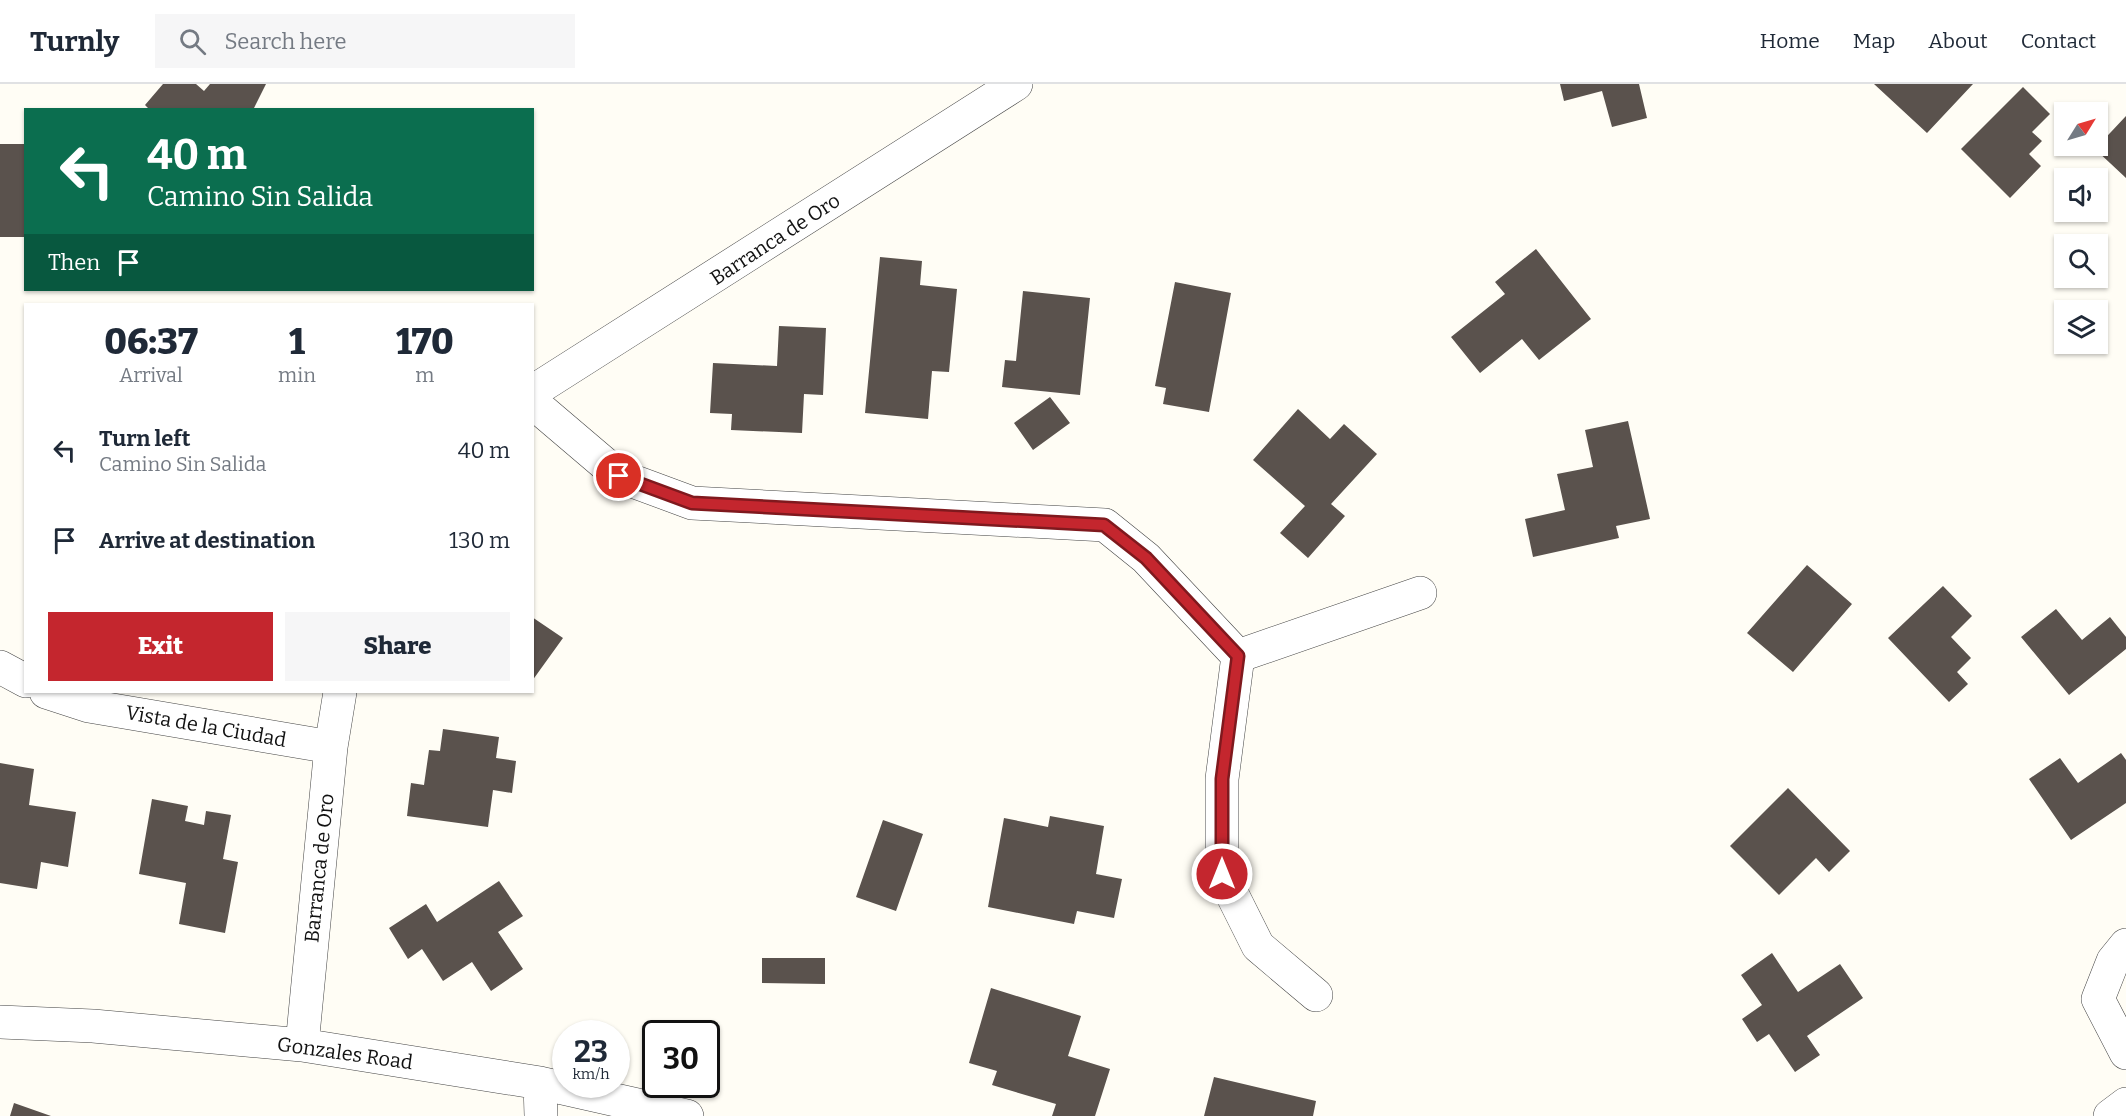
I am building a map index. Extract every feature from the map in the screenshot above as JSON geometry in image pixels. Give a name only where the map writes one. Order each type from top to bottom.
[{"type":"street","name":"Barranca de Oro","points":[[534,391],[668,308],[1016,84]]},
{"type":"street","points":[[534,404],[619,476],[692,503],[1104,525],[1146,558],[1238,656]]},
{"type":"street","points":[[1238,656],[1420,593]]},
{"type":"street","points":[[1238,656],[1222,779],[1222,874],[1258,946],[1316,995]]},
{"type":"street","points":[[0,667],[24,680]]},
{"type":"street","name":"Vista de la Ciudad","points":[[49,693],[89,706],[331,747]]},
{"type":"street","name":"Barranca de Oro","points":[[302,1045],[331,747],[340,693]]},
{"type":"street","points":[[2126,945],[2113,962],[2098,999],[2126,1053]]},
{"type":"street","name":"Gonzales Road","points":[[0,1022],[93,1026],[302,1045],[540,1083],[687,1116]]},
{"type":"street","points":[[540,1083],[541,1116]]},
{"type":"street","points":[[2110,1116],[2126,1104]]},
{"type":"building","points":[[163,84],[196,84],[204,91],[210,84],[266,84],[254,108],[148,108],[145,105]]},
{"type":"building","points":[[1560,84],[1639,84],[1647,118],[1612,127],[1602,91],[1564,101]]},
{"type":"building","points":[[1874,84],[1973,84],[1927,133]]},
{"type":"building","points":[[2023,87],[2050,114],[2032,132],[2042,141],[2029,154],[2041,166],[2010,198],[1961,149]]},
{"type":"building","points":[[2126,116],[2126,178],[2102,156],[2108,156],[2108,135]]},
{"type":"building","points":[[0,144],[24,144],[24,237],[0,237]]},
{"type":"building","points":[[1536,249],[1591,319],[1539,360],[1522,339],[1480,373],[1451,337],[1505,294],[1495,282]]},
{"type":"building","points":[[880,257],[922,261],[920,285],[957,289],[949,372],[932,371],[928,419],[865,413]]},
{"type":"building","points":[[1175,282],[1231,293],[1209,412],[1163,404],[1166,388],[1155,386]]},
{"type":"building","points":[[1023,291],[1090,298],[1080,395],[1002,387],[1005,360],[1016,361]]},
{"type":"building","points":[[779,326],[826,328],[823,395],[804,394],[802,433],[731,430],[732,414],[710,413],[713,363],[777,366]]},
{"type":"building","points":[[1050,397],[1070,423],[1033,450],[1014,423]]},
{"type":"building","points":[[1298,409],[1330,439],[1344,424],[1377,454],[1331,504],[1345,516],[1308,558],[1280,533],[1305,506],[1253,460]]},
{"type":"building","points":[[1628,421],[1650,519],[1616,526],[1619,538],[1533,557],[1525,519],[1565,510],[1557,474],[1593,467],[1585,430]]},
{"type":"building","points":[[1807,565],[1852,604],[1793,672],[1747,633]]},
{"type":"building","points":[[1943,586],[1972,616],[1951,637],[1971,658],[1957,672],[1968,684],[1949,702],[1888,638]]},
{"type":"building","points":[[2056,609],[2082,640],[2110,617],[2126,637],[2126,649],[2069,695],[2021,637]]},
{"type":"building","points":[[534,618],[563,638],[534,678]]},
{"type":"building","points":[[443,729],[499,737],[496,758],[516,761],[512,793],[493,790],[488,827],[407,816],[411,783],[424,785],[429,750],[440,751]]},
{"type":"building","points":[[2121,753],[2126,760],[2126,803],[2071,840],[2029,779],[2060,758],[2078,783]]},
{"type":"building","points":[[0,763],[34,769],[29,805],[76,812],[68,867],[41,862],[37,889],[0,883]]},
{"type":"building","points":[[1788,788],[1850,851],[1829,872],[1816,858],[1779,895],[1730,846]]},
{"type":"building","points":[[152,799],[188,806],[185,821],[204,825],[206,811],[231,815],[223,859],[238,862],[225,933],[179,924],[186,883],[139,874]]},
{"type":"building","points":[[1050,816],[1104,826],[1096,874],[1122,879],[1114,918],[1077,911],[1074,924],[988,907],[1004,818],[1048,827]]},
{"type":"building","points":[[883,820],[923,834],[896,911],[856,897]]},
{"type":"building","points":[[499,881],[523,916],[498,932],[523,969],[491,991],[472,962],[443,981],[422,949],[408,959],[389,928],[426,904],[437,922]]},
{"type":"building","points":[[1772,953],[1798,992],[1840,964],[1863,998],[1807,1036],[1820,1055],[1795,1072],[1769,1034],[1757,1042],[1742,1019],[1762,1005],[1741,975]]},
{"type":"building","points":[[762,958],[825,958],[825,984],[762,983]]},
{"type":"building","points":[[991,988],[1081,1016],[1068,1056],[1110,1069],[1095,1116],[1052,1116],[1056,1104],[992,1085],[997,1071],[969,1063]]},
{"type":"building","points":[[1214,1077],[1316,1101],[1313,1116],[1204,1116]]},
{"type":"building","points":[[14,1103],[51,1116],[10,1116]]},
{"type":"route","points":[[619,476],[692,503],[1104,525],[1146,558],[1238,656],[1222,779],[1222,874]]}]
